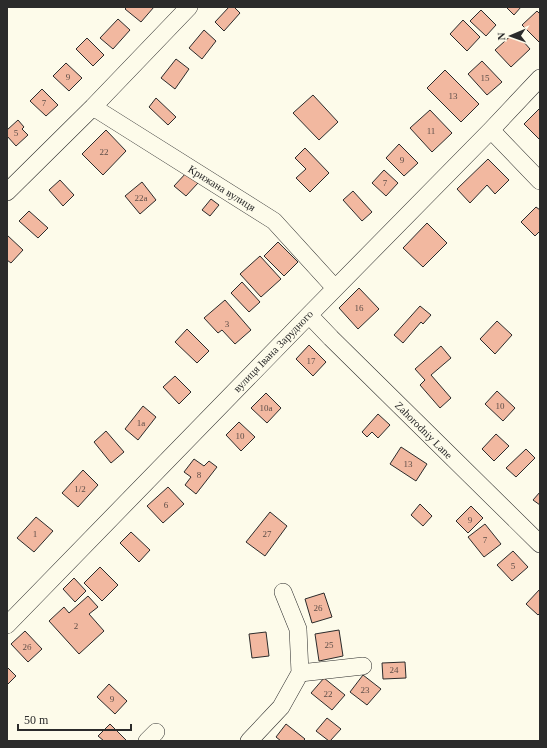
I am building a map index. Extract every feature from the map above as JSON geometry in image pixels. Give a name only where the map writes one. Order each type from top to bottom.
[{"type":"street","points":[[7,192],[93,107],[189,7]]},
{"type":"street","name":"вулиця Івана Зарудного","points":[[7,625],[540,78]]},
{"type":"street","name":"Крижана вулиця","points":[[93,107],[274,220],[335,288]]},
{"type":"street","points":[[491,130],[540,181]]},
{"type":"street","name":"Zahorodniy Lane","points":[[309,315],[540,544]]},
{"type":"street","points":[[249,741],[281,707],[300,673],[298,630],[283,592]]},
{"type":"street","points":[[300,673],[363,666]]},
{"type":"building","points":[[127,7],[154,7],[141,22],[125,9]]},
{"type":"building","points":[[229,7],[234,7],[240,13],[224,31],[215,22]]},
{"type":"building","points":[[506,7],[521,7],[514,15]]},
{"type":"building","points":[[481,10],[496,25],[486,36],[470,21]]},
{"type":"building","points":[[537,11],[540,14],[540,43],[522,25]]},
{"type":"building","points":[[118,19],[130,30],[113,49],[100,38]]},
{"type":"building","points":[[463,20],[480,37],[467,51],[450,34]]},
{"type":"building","points":[[204,30],[216,41],[202,59],[189,48]]},
{"type":"building","points":[[515,32],[530,49],[511,67],[495,50]]},
{"type":"building","points":[[87,38],[104,55],[93,66],[76,49]]},
{"type":"building","points":[[176,59],[189,69],[175,89],[161,78]]},
{"type":"building","points":[[482,61],[502,82],[487,95],[468,74]]},
{"type":"building","points":[[66,63],[82,78],[69,91],[53,76]]},
{"type":"building","points":[[445,70],[479,104],[461,122],[427,88]]},
{"type":"building","points":[[42,89],[58,105],[46,116],[30,101]]},
{"type":"building","points":[[313,95],[338,122],[319,140],[293,113]]},
{"type":"building","points":[[156,98],[176,117],[168,125],[149,107]]},
{"type":"building","points":[[540,108],[540,140],[524,124]]},
{"type":"building","points":[[430,110],[452,133],[432,152],[410,128]]},
{"type":"building","points":[[18,120],[24,127],[22,129],[28,135],[16,146],[7,136],[7,130]]},
{"type":"building","points":[[106,130],[126,151],[103,175],[82,154]]},
{"type":"building","points":[[399,144],[418,163],[404,176],[386,158]]},
{"type":"building","points":[[305,148],[329,173],[310,192],[296,178],[306,169],[295,158]]},
{"type":"building","points":[[488,159],[509,180],[495,194],[487,185],[470,203],[457,189]]},
{"type":"building","points":[[384,170],[398,183],[386,196],[372,183]]},
{"type":"building","points":[[187,172],[198,183],[186,196],[174,186]]},
{"type":"building","points":[[60,180],[74,195],[63,206],[49,190]]},
{"type":"building","points":[[142,182],[156,200],[140,214],[125,196]]},
{"type":"building","points":[[353,191],[372,212],[362,221],[343,200]]},
{"type":"building","points":[[211,199],[219,205],[210,216],[202,210]]},
{"type":"building","points":[[536,207],[540,210],[540,231],[535,236],[521,222]]},
{"type":"building","points":[[29,211],[48,228],[38,238],[19,221]]},
{"type":"building","points":[[427,223],[447,243],[423,267],[403,248]]},
{"type":"building","points":[[7,235],[23,250],[11,263],[7,260]]},
{"type":"building","points":[[278,242],[298,262],[284,276],[264,256]]},
{"type":"building","points":[[260,256],[281,279],[261,297],[240,274]]},
{"type":"building","points":[[242,282],[260,302],[249,312],[231,293]]},
{"type":"building","points":[[359,288],[379,309],[358,329],[339,308]]},
{"type":"building","points":[[225,300],[251,330],[235,344],[222,330],[218,333],[204,318]]},
{"type":"building","points":[[420,306],[431,315],[423,324],[421,322],[403,343],[394,335]]},
{"type":"building","points":[[497,321],[512,335],[495,354],[480,339]]},
{"type":"building","points":[[187,329],[209,351],[197,363],[175,342]]},
{"type":"building","points":[[309,345],[326,362],[313,376],[296,359]]},
{"type":"building","points":[[441,346],[451,358],[431,375],[451,398],[440,408],[420,385],[425,380],[415,369]]},
{"type":"building","points":[[175,376],[191,392],[179,404],[163,387]]},
{"type":"building","points":[[497,391],[515,408],[503,421],[485,404]]},
{"type":"building","points":[[266,393],[281,408],[267,423],[251,408]]},
{"type":"building","points":[[143,406],[156,417],[138,440],[125,429]]},
{"type":"building","points":[[378,414],[390,425],[378,438],[372,432],[367,437],[362,432]]},
{"type":"building","points":[[239,422],[255,437],[241,451],[226,435]]},
{"type":"building","points":[[106,431],[124,452],[111,463],[94,442]]},
{"type":"building","points":[[496,434],[509,446],[494,461],[482,449]]},
{"type":"building","points":[[401,447],[427,464],[416,481],[390,464]]},
{"type":"building","points":[[526,449],[535,458],[516,477],[506,468]]},
{"type":"building","points":[[194,459],[204,466],[209,461],[217,467],[196,494],[185,485],[191,477],[184,472]]},
{"type":"building","points":[[83,470],[98,485],[78,507],[62,493]]},
{"type":"building","points":[[168,487],[184,504],[163,523],[147,506]]},
{"type":"building","points":[[540,492],[540,505],[533,500]]},
{"type":"building","points":[[420,504],[432,516],[423,526],[411,515]]},
{"type":"building","points":[[471,506],[483,518],[468,533],[456,521]]},
{"type":"building","points":[[270,512],[287,526],[265,556],[246,542]]},
{"type":"building","points":[[36,517],[53,531],[34,552],[17,538]]},
{"type":"building","points":[[485,524],[501,544],[484,557],[468,537]]},
{"type":"building","points":[[131,532],[150,550],[139,562],[120,543]]},
{"type":"building","points":[[513,551],[528,567],[512,581],[497,565]]},
{"type":"building","points":[[100,567],[118,585],[102,601],[84,583]]},
{"type":"building","points":[[74,578],[86,591],[75,602],[63,589]]},
{"type":"building","points":[[540,589],[540,613],[538,615],[526,604]]},
{"type":"building","points":[[324,593],[332,617],[312,623],[305,599]]},
{"type":"building","points":[[88,596],[98,607],[89,614],[104,631],[79,654],[49,621],[64,607],[69,613]]},
{"type":"building","points":[[339,630],[343,656],[319,661],[315,634]]},
{"type":"building","points":[[25,631],[42,649],[28,662],[11,644]]},
{"type":"building","points":[[266,632],[269,656],[252,658],[249,634]]},
{"type":"building","points":[[405,662],[406,678],[383,679],[382,663]]},
{"type":"building","points":[[7,667],[16,676],[7,685]]},
{"type":"building","points":[[363,675],[381,689],[367,705],[350,692]]},
{"type":"building","points":[[324,678],[345,695],[332,710],[311,693]]},
{"type":"building","points":[[109,684],[127,701],[115,714],[97,697]]},
{"type":"building","points":[[327,718],[341,729],[330,741],[316,731]]},
{"type":"building","points":[[110,724],[126,740],[125,741],[104,741],[98,736]]},
{"type":"building","points":[[286,724],[305,739],[303,741],[281,741],[276,737]]}]
